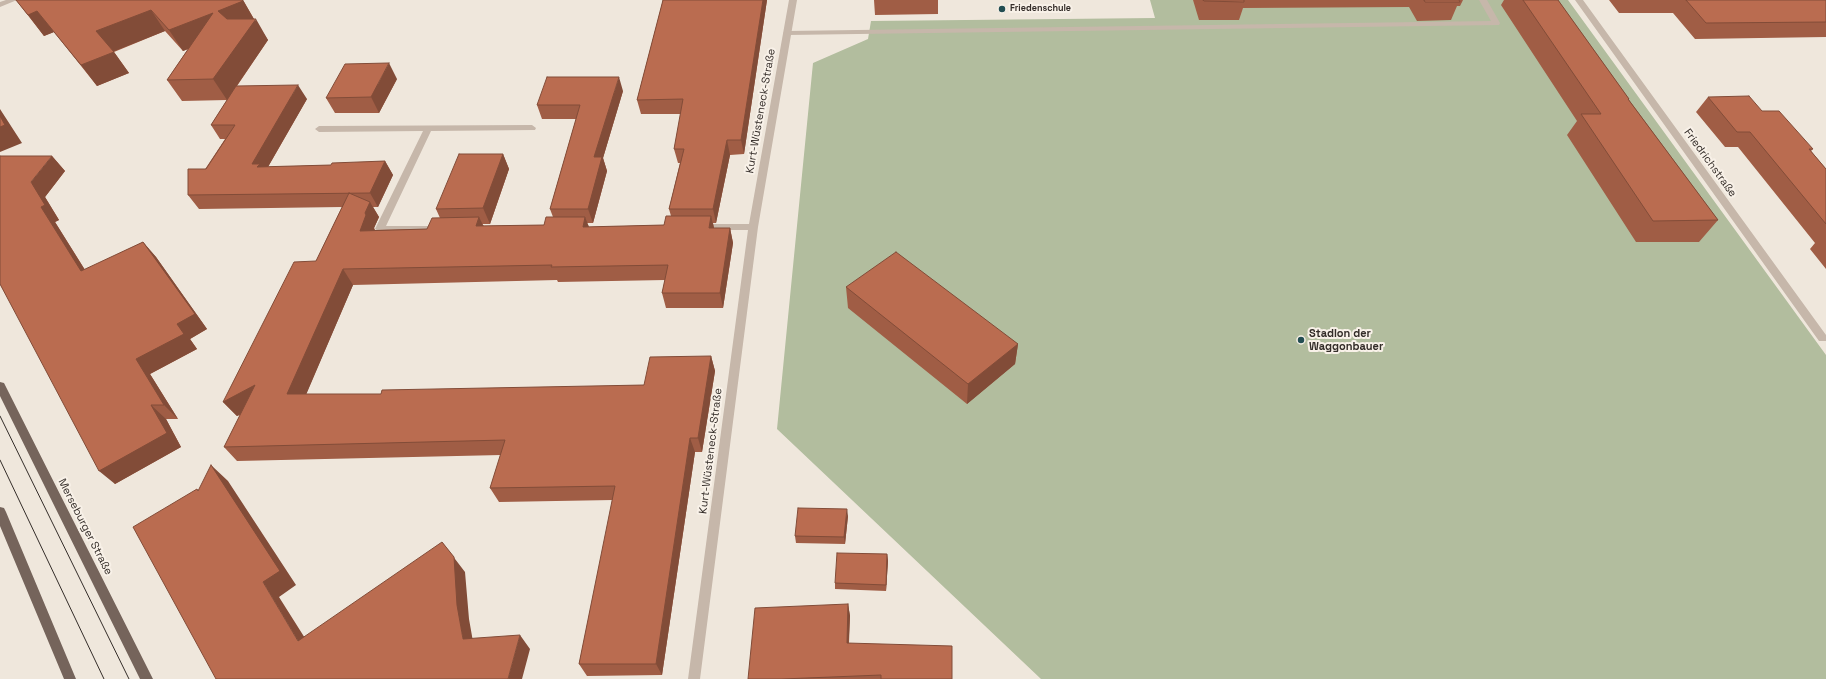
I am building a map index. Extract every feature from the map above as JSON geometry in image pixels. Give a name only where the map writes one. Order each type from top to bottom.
[{"type":"main road","name":"Merseburger Straße","points":[[0,386],[147,679]]},
{"type":"main road","points":[[0,512],[70,679]]},
{"type":"street","points":[[0,4],[13,0]]},
{"type":"street","name":"Kurt-Wüsteneck-Straße","points":[[694,679],[753,226],[793,0]]},
{"type":"street","points":[[787,33],[1496,23],[1483,0]]},
{"type":"street","name":"Friedrichstraße","points":[[1579,0],[1823,338]]},
{"type":"street","points":[[428,128],[380,229],[451,229]]},
{"type":"street","points":[[319,129],[532,128]]},
{"type":"street","points":[[690,227],[753,226]]},
{"type":"green space","name":"Stadion der Waggonbauer","points":[[1150,0],[1568,0],[1826,355],[1826,679],[1041,679],[777,429],[813,63],[868,39],[871,21],[1155,18]]},
{"type":"building","points":[[16,0],[242,0],[243,1],[218,11],[227,19],[256,19],[213,79],[167,80],[213,13],[169,30],[151,10],[96,31],[114,52],[81,65],[37,11],[28,15]]},
{"type":"building","points":[[663,0],[763,0],[741,140],[727,140],[713,209],[669,209],[684,149],[674,149],[683,99],[637,100]]},
{"type":"building","points":[[1203,0],[1244,0],[1244,2],[1204,1]]},
{"type":"building","points":[[1424,0],[1459,0],[1460,2],[1425,2]]},
{"type":"building","points":[[1523,0],[1558,0],[1628,99],[1718,220],[1653,221],[1581,114],[1601,114]]},
{"type":"building","points":[[1686,0],[1826,0],[1826,22],[1706,23]]},
{"type":"building","points":[[389,63],[371,97],[326,98],[345,64]]},
{"type":"building","points":[[547,77],[619,77],[594,157],[602,157],[588,209],[550,209],[580,105],[537,105]]},
{"type":"building","points":[[298,85],[252,164],[260,164],[257,167],[331,165],[332,163],[385,161],[370,193],[188,195],[188,169],[206,169],[235,125],[211,125],[236,86]]},
{"type":"building","points":[[1749,96],[1762,111],[1779,111],[1813,149],[1809,149],[1826,169],[1826,224],[1750,132],[1737,132],[1708,97]]},
{"type":"building","points":[[0,116],[5,125],[0,127]]},
{"type":"building","points":[[459,154],[503,154],[483,208],[436,209]]},
{"type":"building","points":[[0,156],[52,156],[31,182],[45,205],[41,207],[81,271],[143,242],[195,314],[177,324],[184,334],[136,359],[164,405],[151,405],[167,433],[99,471],[0,284]]},
{"type":"building","points":[[349,193],[370,202],[360,231],[427,229],[432,218],[479,217],[476,226],[544,225],[546,217],[585,217],[583,227],[664,225],[666,216],[711,216],[709,228],[730,228],[720,293],[662,293],[668,265],[551,267],[552,265],[343,269],[287,394],[381,394],[382,390],[644,385],[650,357],[711,356],[698,438],[690,438],[656,664],[579,664],[615,486],[490,488],[505,440],[224,447],[255,385],[223,402],[294,262],[316,261]]},
{"type":"building","points":[[896,252],[1018,344],[968,384],[846,287]]},
{"type":"building","points":[[211,465],[280,571],[263,582],[298,641],[442,542],[454,557],[457,605],[463,639],[520,635],[508,679],[216,679],[133,527],[197,489],[198,491]]},
{"type":"building","points":[[798,508],[847,509],[844,537],[795,536]]},
{"type":"building","points":[[837,553],[887,554],[886,585],[835,583]]},
{"type":"building","points":[[848,604],[847,643],[952,646],[952,679],[881,679],[881,675],[748,679],[755,608]]},
{"type":"tram line","points":[[0,416],[129,679]]},
{"type":"tram line","points":[[0,460],[104,679]]},
{"type":"place","name":"Friedenschule","points":[[1002,9]]},
{"type":"place","name":"Stadion der Waggonbauer","points":[[1301,340]]}]
